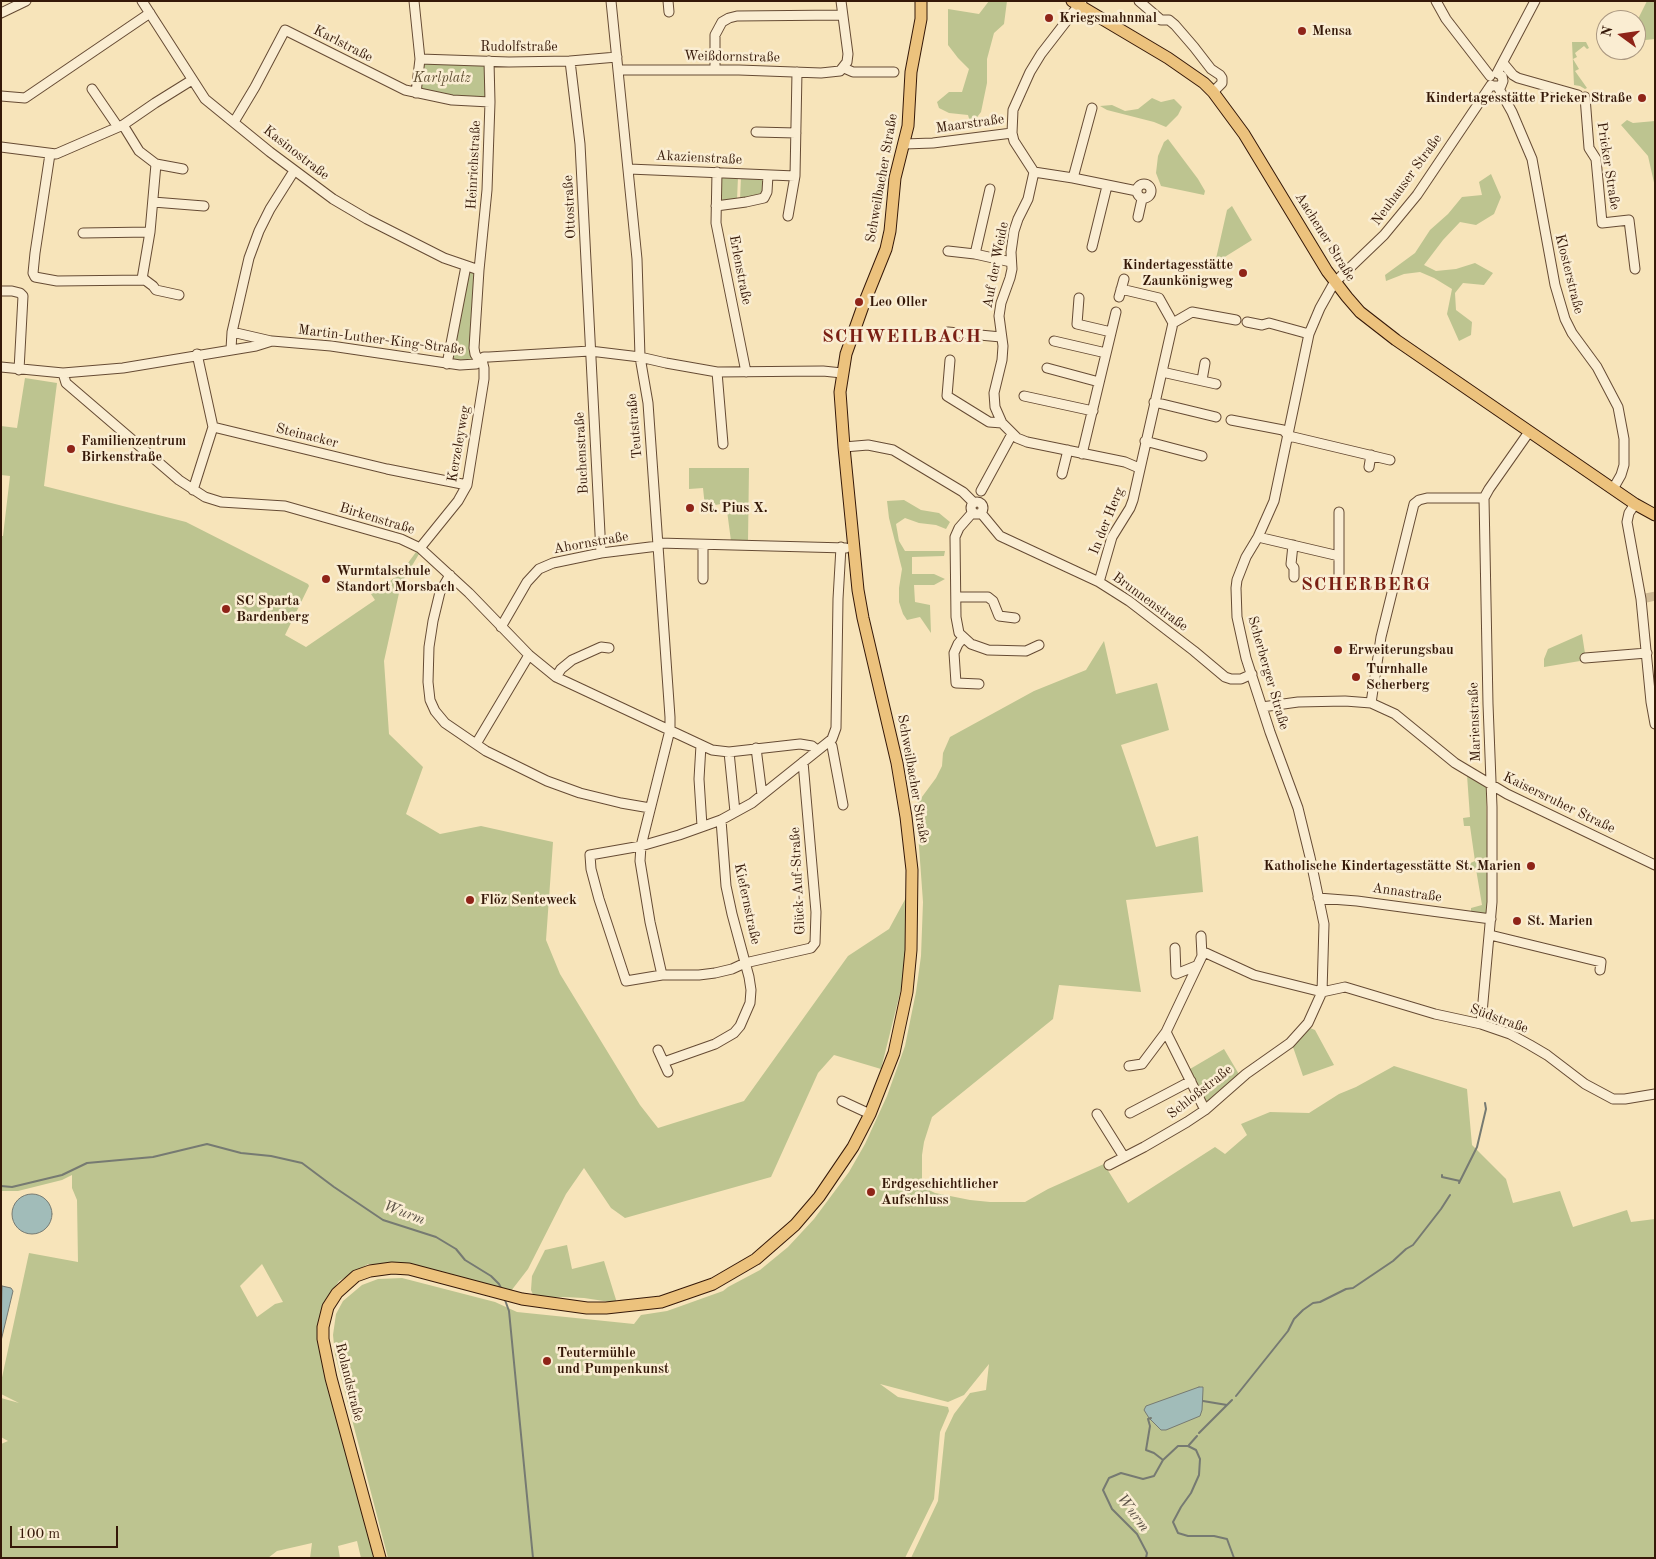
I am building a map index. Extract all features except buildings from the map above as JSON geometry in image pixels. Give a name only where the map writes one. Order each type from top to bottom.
[{"type":"main road","name":"Schweilbacher Straße","points":[[497,1293],[569,1307],[606,1308],[661,1302],[713,1284],[756,1259],[795,1224],[837,1173],[870,1114],[894,1053],[907,992],[912,950],[912,870],[897,763],[858,590],[840,392],[846,354],[886,249],[891,224],[895,178],[904,144],[910,106],[912,61],[921,20],[921,1]]},
{"type":"main road","name":"Aachener Straße","points":[[1078,2],[1168,58],[1204,83],[1213,92],[1244,134],[1334,283],[1360,312],[1529,432],[1635,504],[1655,515]]},
{"type":"main road","name":"Rolandstraße","points":[[380,1558],[326,1356],[323,1327],[328,1307],[336,1293],[356,1276],[370,1271],[392,1268],[409,1269],[497,1293]]},
{"type":"street","points":[[1,13],[26,1]]},
{"type":"street","name":"Kasinostraße","points":[[142,1],[205,98],[294,171],[333,200],[367,219],[444,258],[479,270]]},
{"type":"street","points":[[414,1],[420,59],[416,92]]},
{"type":"street","name":"Teutstraße","points":[[611,1],[637,259],[640,357],[648,403],[668,683],[670,730],[641,846],[640,861],[645,897],[662,975]]},
{"type":"street","points":[[668,1],[669,12]]},
{"type":"street","points":[[841,1],[848,54],[844,68]]},
{"type":"street","points":[[1139,1],[1161,20],[1169,20],[1211,69],[1220,74],[1222,83],[1213,92]]},
{"type":"street","name":"Klosterstraße","points":[[1436,1],[1446,19],[1496,80],[1532,159],[1554,277],[1565,318],[1572,334],[1597,367],[1618,407],[1624,440],[1624,465],[1613,489]]},
{"type":"street","name":"Neuhauser Straße","points":[[1334,283],[1384,235],[1417,195],[1496,80],[1535,1]]},
{"type":"street","name":"Maarstraße","points":[[904,144],[933,143],[1012,133],[1013,110],[1030,72],[1078,2]]},
{"type":"street","points":[[1,96],[25,98],[150,13]]},
{"type":"street","points":[[715,70],[715,35],[722,22],[729,18],[737,16],[842,15]]},
{"type":"street","name":"Karlstraße","points":[[234,122],[285,30],[405,90],[452,100],[490,102]]},
{"type":"street","name":"Rudolfstraße","points":[[420,59],[570,61],[617,58]]},
{"type":"street","name":"Heinrichstraße","points":[[481,361],[475,354],[474,348],[487,190],[490,102],[489,61]]},
{"type":"street","name":"Ottostraße","points":[[570,61],[580,144],[590,351]]},
{"type":"street","points":[[1496,80],[1513,75],[1503,63]]},
{"type":"street","name":"Weißdornstraße","points":[[619,70],[834,72],[844,68],[853,72],[894,72]]},
{"type":"street","points":[[788,216],[795,176],[797,72]]},
{"type":"street","name":"Pricker Straße","points":[[1513,75],[1581,96],[1589,148],[1596,159],[1602,223],[1629,220],[1636,268]]},
{"type":"street","points":[[1,147],[56,154],[120,126],[192,80]]},
{"type":"street","points":[[92,89],[140,150],[156,164],[183,169]]},
{"type":"street","points":[[1073,178],[1092,108]]},
{"type":"street","points":[[756,132],[796,133]]},
{"type":"street","points":[[1012,133],[1014,141],[1034,172],[1073,178],[1139,195],[1138,216]]},
{"type":"street","points":[[50,154],[35,253],[33,273],[35,277],[44,280],[74,282],[142,279],[149,282],[156,290],[179,295]]},
{"type":"street","points":[[142,279],[154,202],[156,164]]},
{"type":"street","name":"Akazienstraße","points":[[629,169],[795,176]]},
{"type":"street","points":[[231,349],[232,332],[245,273],[259,232],[270,209],[294,171]]},
{"type":"street","name":"Erlenstraße","points":[[717,172],[716,222],[746,372]]},
{"type":"street","name":"Auf der Weide","points":[[1034,172],[1028,200],[1018,219],[1010,252],[1010,278],[999,316],[1003,346],[994,400],[1002,422],[1012,434],[1027,442],[1125,462],[1140,468]]},
{"type":"street","points":[[716,206],[764,198],[767,192],[768,175]]},
{"type":"street","points":[[1092,247],[1107,186]]},
{"type":"street","points":[[975,254],[990,189]]},
{"type":"street","points":[[154,202],[204,206]]},
{"type":"street","points":[[83,232],[150,232]]},
{"type":"street","points":[[948,250],[1011,262]]},
{"type":"street","points":[[447,364],[466,266]]},
{"type":"street","points":[[1124,280],[1120,293],[1159,298],[1173,323],[1192,312],[1236,320]]},
{"type":"street","name":"Scherberger Straße","points":[[1322,992],[1324,924],[1310,857],[1298,808],[1252,674],[1239,626],[1236,588],[1239,571],[1258,537],[1274,500],[1310,334],[1320,308],[1334,283]]},
{"type":"street","points":[[1,291],[20,293],[23,296],[24,306],[19,370]]},
{"type":"street","points":[[1079,298],[1077,324],[1111,332]]},
{"type":"street","points":[[1082,454],[1116,312]]},
{"type":"street","points":[[1247,322],[1262,325],[1269,323],[1310,334]]},
{"type":"street","name":"In der Herg","points":[[1099,582],[1112,537],[1130,508],[1173,323]]},
{"type":"street","name":"Martin-Luther-King-Straße","points":[[232,332],[272,341],[330,346],[460,365],[476,364],[489,357],[590,351],[640,357],[666,364],[717,372],[822,371],[842,374]]},
{"type":"street","points":[[949,332],[1001,337]]},
{"type":"street","name":"Martin-Luther-King-Straße","points":[[1,367],[63,373],[123,368],[197,354],[256,346],[272,341]]},
{"type":"street","points":[[1054,341],[1106,353]]},
{"type":"street","name":"Buchenstraße","points":[[590,351],[601,553]]},
{"type":"street","points":[[193,490],[213,427],[197,354]]},
{"type":"street","points":[[950,360],[947,396],[989,422],[1002,422]]},
{"type":"street","name":"Kerzeleyweg","points":[[420,548],[458,501],[467,485],[484,379],[484,368],[481,361]]},
{"type":"street","points":[[1202,380],[1205,363]]},
{"type":"street","points":[[1047,368],[1099,382]]},
{"type":"street","points":[[717,372],[723,444]]},
{"type":"street","points":[[1162,372],[1216,384]]},
{"type":"street","name":"Birkenstraße","points":[[63,373],[66,384],[193,490],[205,497],[220,502],[284,506],[401,539],[420,548],[469,593],[529,655],[556,677],[670,730]]},
{"type":"street","points":[[1024,396],[1093,411]]},
{"type":"street","points":[[1154,402],[1216,416]]},
{"type":"street","points":[[1231,420],[1282,430],[1289,436],[1390,460]]},
{"type":"street","name":"Steinacker","points":[[213,427],[387,470],[467,485]]},
{"type":"street","points":[[1371,703],[1381,637],[1414,504],[1418,500],[1427,498],[1484,498],[1529,432]]},
{"type":"street","points":[[981,491],[1012,434]]},
{"type":"street","points":[[1145,441],[1202,456]]},
{"type":"street","name":"Brunnenstraße","points":[[844,447],[868,445],[893,450],[963,492],[1000,536],[1099,582],[1129,600],[1225,677],[1231,679],[1241,678],[1252,674]]},
{"type":"street","points":[[1062,474],[1068,450]]},
{"type":"street","points":[[1368,467],[1371,455]]},
{"type":"street","name":"Marienstraße","points":[[1482,1024],[1491,919],[1491,784],[1484,498]]},
{"type":"street","points":[[1635,504],[1629,513],[1627,522],[1644,598],[1651,702],[1655,724]]},
{"type":"street","points":[[976,509],[959,528],[955,537],[958,628],[963,638],[978,648],[1026,651],[1039,645]]},
{"type":"street","points":[[1339,512],[1339,575]]},
{"type":"street","points":[[1258,537],[1339,556]]},
{"type":"street","name":"Ahornstraße","points":[[502,627],[527,582],[540,569],[553,563],[658,544],[854,548]]},
{"type":"street","points":[[703,545],[703,579]]},
{"type":"street","points":[[1293,545],[1291,564],[1294,568],[1294,577]]},
{"type":"street","points":[[641,846],[721,820],[735,812],[762,795],[828,743],[835,734],[841,548]]},
{"type":"street","points":[[450,575],[440,592],[433,621],[428,673],[430,700],[435,711],[445,723],[476,744],[547,781],[580,793],[650,808]]},
{"type":"street","points":[[956,597],[988,597],[993,601],[999,616],[1015,618]]},
{"type":"street","points":[[963,638],[954,653],[956,683],[979,684]]},
{"type":"street","points":[[556,677],[572,660],[601,648],[609,648]]},
{"type":"street","points":[[1585,658],[1647,653]]},
{"type":"street","points":[[476,744],[529,655]]},
{"type":"street","name":"Kaisersruher Straße","points":[[1262,707],[1298,702],[1346,701],[1371,703],[1396,714],[1455,763],[1491,784],[1655,865]]},
{"type":"street","points":[[670,730],[712,750],[729,752],[800,744],[812,746],[817,750]]},
{"type":"street","points":[[828,743],[832,746],[843,806]]},
{"type":"street","points":[[700,745],[702,826]]},
{"type":"street","points":[[756,748],[762,795]]},
{"type":"street","points":[[729,752],[735,812]]},
{"type":"street","name":"Glück-Auf-Straße","points":[[641,846],[590,855],[591,869],[599,899],[626,981],[662,975],[715,973],[732,969],[745,963],[811,948],[815,943],[816,912],[804,762]]},
{"type":"street","name":"Kiefernstraße","points":[[664,1062],[715,1044],[734,1033],[740,1026],[750,1003],[751,990],[726,886],[721,820]]},
{"type":"street","name":"Annastraße","points":[[1318,898],[1357,900],[1491,919]]},
{"type":"street","points":[[1490,934],[1601,962],[1600,970]]},
{"type":"street","points":[[1129,1066],[1142,1064],[1166,1032],[1202,953],[1201,936]]},
{"type":"street","points":[[1175,948],[1176,974],[1196,966]]},
{"type":"street","points":[[1202,953],[1206,953],[1254,975],[1322,992]]},
{"type":"street","name":"Südstraße","points":[[1322,992],[1345,987],[1436,1014],[1482,1024],[1510,1034],[1547,1055],[1585,1084],[1613,1099],[1655,1094]]},
{"type":"street","name":"Schloßstraße","points":[[1109,1165],[1165,1136],[1205,1110],[1246,1074],[1290,1043],[1308,1023],[1322,992]]},
{"type":"street","points":[[1166,1032],[1205,1110]]},
{"type":"street","points":[[658,1050],[668,1072]]},
{"type":"street","points":[[1130,1113],[1191,1080]]},
{"type":"street","points":[[842,1101],[870,1114]]},
{"type":"street","points":[[1097,1114],[1124,1157]]},
{"type":"green space","points":[[989,1],[1007,1],[1004,24],[994,33],[987,59],[987,83],[981,112],[971,125],[968,115],[949,113],[939,108],[937,102],[949,92],[962,92],[969,69],[948,45],[948,9],[979,14]]},
{"type":"green space","points":[[1647,1],[1655,1],[1655,39],[1646,40],[1646,10],[1642,10]]},
{"type":"green space","points":[[1572,42],[1586,42],[1589,48],[1587,49],[1584,46],[1575,53],[1577,57],[1573,59],[1579,69],[1575,71],[1587,88],[1585,89],[1574,85]]},
{"type":"green space","name":"Karlplatz","points":[[422,61],[486,64],[486,97],[444,95],[419,91]]},
{"type":"green space","points":[[1152,98],[1161,102],[1174,99],[1182,107],[1178,115],[1166,127],[1107,110],[1100,106],[1112,105],[1125,111],[1138,109]]},
{"type":"green space","points":[[1627,120],[1633,123],[1655,121],[1655,187],[1648,156],[1621,125]]},
{"type":"green space","points":[[1168,139],[1198,179],[1205,191],[1204,195],[1161,186],[1156,173],[1158,156],[1164,142]]},
{"type":"green space","points":[[1491,174],[1501,197],[1494,214],[1476,225],[1460,222],[1424,265],[1436,271],[1456,269],[1475,263],[1493,273],[1484,285],[1463,283],[1455,293],[1456,310],[1472,322],[1471,335],[1459,341],[1447,314],[1452,289],[1420,272],[1404,274],[1386,281],[1385,275],[1415,253],[1430,230],[1448,214],[1462,197],[1482,195],[1479,182]]},
{"type":"green space","points":[[741,176],[765,177],[764,191],[761,196],[740,200]]},
{"type":"green space","points":[[723,177],[738,177],[737,200],[722,201],[720,199],[721,180]]},
{"type":"green space","points":[[1232,206],[1252,240],[1215,263],[1227,210]]},
{"type":"green space","points":[[467,269],[478,271],[471,362],[450,362]]},
{"type":"green space","points":[[25,378],[57,383],[44,486],[186,522],[308,584],[309,586],[285,635],[306,647],[375,600],[371,594],[400,574],[416,552],[419,554],[401,584],[384,661],[389,734],[423,767],[406,814],[440,834],[481,826],[553,842],[546,940],[560,974],[640,1105],[658,1128],[744,1101],[848,956],[889,929],[908,894],[906,969],[881,1069],[834,1055],[818,1073],[771,1177],[625,1218],[611,1208],[584,1168],[566,1194],[528,1269],[511,1291],[406,1264],[368,1264],[339,1281],[323,1304],[317,1332],[326,1381],[371,1540],[373,1558],[361,1558],[357,1541],[338,1546],[340,1558],[310,1558],[312,1543],[277,1551],[268,1558],[1,1558],[1,1444],[8,1441],[1,1437],[1,1398],[19,1403],[1,1394],[1,1382],[29,1253],[78,1262],[77,1200],[72,1188],[72,1175],[62,1180],[18,1191],[1,1191],[1,536],[3,536],[10,476],[1,475],[1,426],[17,428]],"holes":[[[262,1264],[283,1302],[275,1304],[257,1317],[240,1286]]]},
{"type":"green space","points":[[689,468],[749,468],[748,541],[731,541],[726,503],[705,507],[703,488],[689,489]]},
{"type":"green space","points":[[904,500],[921,510],[939,513],[950,522],[946,529],[905,518],[896,524],[899,541],[905,551],[945,551],[944,556],[912,557],[912,574],[934,574],[945,579],[934,585],[914,585],[915,602],[930,605],[931,633],[920,617],[907,620],[899,602],[902,569],[889,518],[887,501]]},
{"type":"green space","points":[[1582,634],[1586,660],[1544,667],[1544,659],[1548,649]]},
{"type":"green space","points":[[1104,641],[1116,694],[1157,683],[1169,730],[1121,745],[1156,847],[1198,836],[1203,892],[1126,900],[1141,992],[1059,985],[1053,1019],[932,1117],[922,1155],[922,1179],[925,1188],[935,1193],[970,1200],[1025,1202],[1048,1189],[1104,1164],[1128,1203],[1215,1147],[1225,1154],[1247,1135],[1241,1124],[1270,1112],[1309,1113],[1339,1094],[1394,1066],[1467,1089],[1472,1145],[1506,1179],[1513,1203],[1560,1191],[1573,1227],[1627,1210],[1631,1222],[1655,1219],[1655,1558],[911,1558],[938,1501],[945,1433],[954,1414],[970,1393],[986,1390],[989,1364],[964,1395],[948,1402],[880,1384],[898,1397],[948,1407],[949,1411],[940,1432],[934,1499],[905,1558],[388,1558],[335,1354],[333,1335],[336,1314],[343,1301],[362,1285],[378,1279],[402,1278],[495,1302],[517,1312],[634,1324],[641,1315],[667,1311],[723,1291],[760,1270],[788,1247],[814,1219],[849,1172],[865,1144],[887,1096],[905,1046],[921,956],[923,902],[916,805],[936,778],[942,766],[943,753],[950,737],[1034,691],[1086,670]]},
{"type":"green space","points":[[1467,775],[1486,786],[1488,902],[1486,915],[1471,913],[1471,908],[1482,905],[1476,869],[1469,869],[1468,864],[1475,861],[1470,826],[1464,826],[1463,818],[1470,817]]},
{"type":"green space","points":[[1310,1028],[1315,1030],[1334,1065],[1303,1076],[1293,1047]]},
{"type":"green space","points":[[1224,1049],[1240,1076],[1213,1101],[1206,1101],[1190,1069]]},
{"type":"green space","points":[[567,1245],[572,1269],[604,1261],[617,1303],[584,1298],[534,1297],[531,1290],[532,1276],[545,1250]]},
{"type":"water","points":[[36,1194],[43,1197],[49,1203],[52,1214],[51,1222],[43,1231],[36,1234],[28,1234],[21,1231],[13,1222],[12,1210],[15,1203],[24,1195]]},
{"type":"water","points":[[2,1286],[11,1288],[13,1291],[1,1341]]},
{"type":"water","points":[[1203,1387],[1200,1416],[1166,1430],[1161,1430],[1144,1410],[1146,1406]]},
{"type":"waterway","points":[[1459,1183],[1477,1147],[1486,1109],[1485,1103]]},
{"type":"waterway","name":"Wurm","points":[[1,1186],[12,1187],[62,1175],[87,1163],[153,1157],[207,1144],[241,1153],[271,1156],[302,1163],[383,1220],[436,1237],[456,1249],[465,1260],[491,1276],[501,1288]]},
{"type":"waterway","points":[[1442,1175],[1442,1177],[1460,1181]]},
{"type":"waterway","points":[[1236,1396],[1288,1331],[1294,1319],[1303,1310],[1313,1303],[1320,1302],[1346,1289],[1353,1288],[1393,1261],[1413,1245],[1450,1195]]},
{"type":"waterway","name":"Wurm","points":[[505,1300],[509,1311],[533,1558]]},
{"type":"waterway","points":[[1203,1401],[1227,1405],[1232,1400]]},
{"type":"waterway","points":[[1199,1433],[1227,1405]]},
{"type":"waterway","points":[[1151,1418],[1148,1419],[1150,1426],[1146,1450],[1163,1460]]},
{"type":"waterway","points":[[1189,1445],[1197,1436]]},
{"type":"waterway","name":"Wurm","points":[[1146,1558],[1147,1553],[1137,1534],[1112,1509],[1103,1490],[1109,1478],[1121,1473],[1143,1479],[1154,1476],[1163,1460],[1178,1446],[1188,1446],[1196,1450],[1200,1459],[1199,1475],[1191,1493],[1173,1522],[1178,1533],[1188,1536],[1214,1536],[1227,1539],[1234,1558]]},
{"type":"tunnel","points":[[1646,598],[1655,596]]},
{"type":"place","name":"Kriegsmahnmal","points":[[1049,18]]},
{"type":"place","name":"Mensa","points":[[1302,31]]},
{"type":"place","name":"Kindertagesstätte Pricker Straße","points":[[1642,98]]},
{"type":"place","name":"Kindertagesstätte Zaunkönigweg","points":[[1243,273]]},
{"type":"place","name":"Leo Oller","points":[[859,302]]},
{"type":"place","name":"Familienzentrum Birkenstraße","points":[[71,449]]},
{"type":"place","name":"St. Pius X.","points":[[690,508]]},
{"type":"place","name":"Wurmtalschule Standort Morsbach","points":[[326,579]]},
{"type":"place","name":"SC Sparta Bardenberg","points":[[226,609]]},
{"type":"place","name":"Erweiterungsbau","points":[[1338,650]]},
{"type":"place","name":"Turnhalle Scherberg","points":[[1356,677]]},
{"type":"place","name":"Katholische Kindertagesstätte St. Marien","points":[[1531,866]]},
{"type":"place","name":"Flöz Senteweck","points":[[470,900]]},
{"type":"place","name":"St. Marien","points":[[1517,921]]},
{"type":"place","name":"Erdgeschichtlicher Aufschluss","points":[[871,1192]]},
{"type":"place","name":"Teutermühle und Pumpenkunst","points":[[547,1361]]},
{"type":"district","name":"SCHWEILBACH","points":[[902,337]]},
{"type":"district","name":"SCHERBERG","points":[[1366,585]]}]
